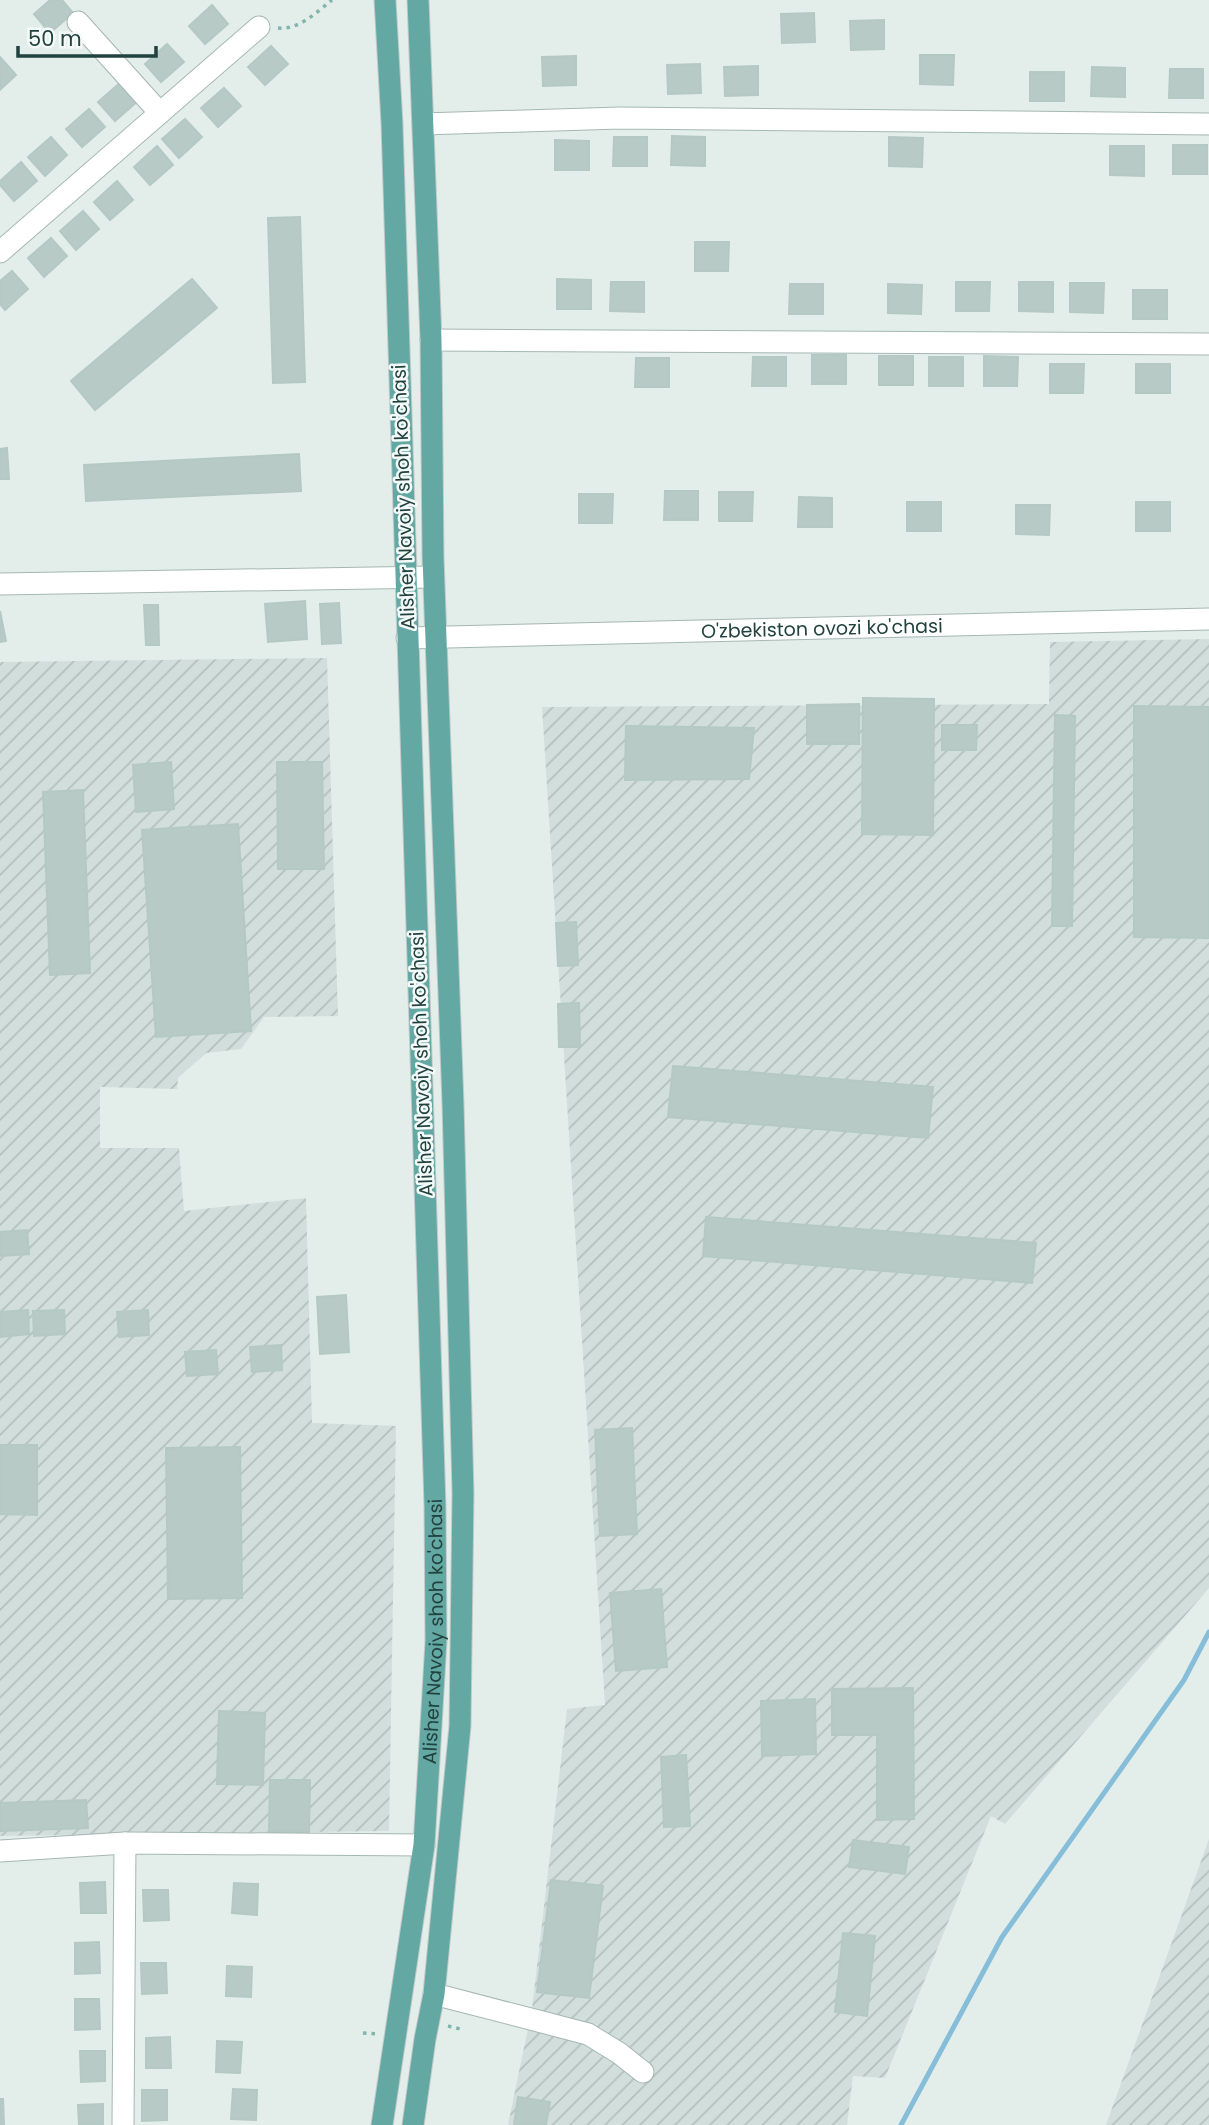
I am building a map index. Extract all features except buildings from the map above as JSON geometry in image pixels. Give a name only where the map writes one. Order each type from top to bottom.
[{"type":"main road","name":"Alisher Navoiy shoh ko'chasi","points":[[382,2125],[424,1845],[436,1641],[435,1506],[392,124],[385,0]]},
{"type":"main road","name":"Alisher Navoiy shoh ko'chasi","points":[[414,2125],[425,2039],[434,1994],[460,1726],[463,1505],[453,1104],[433,577],[431,340],[418,0]]},
{"type":"street","points":[[78,22],[160,113]]},
{"type":"street","points":[[0,252],[259,27]]},
{"type":"street","points":[[423,124],[620,118],[1209,124]]},
{"type":"street","points":[[431,340],[1209,344]]},
{"type":"street","points":[[0,583],[433,577]]},
{"type":"street","name":"O'zbekiston ovozi ko'chasi","points":[[407,638],[1209,619]]},
{"type":"street","points":[[0,1851],[125,1843],[424,1845]]},
{"type":"street","points":[[123,2125],[125,1843]]},
{"type":"street","points":[[434,1994],[589,2034],[643,2072]]},
{"type":"path","points":[[259,27],[285,29],[307,20],[332,0]]},
{"type":"path","points":[[446,2034],[447,2026],[460,2029]]},
{"type":"path","points":[[363,2034],[379,2034]]},
{"type":"shaded area","points":[[1209,639],[1209,1588],[1005,1824],[991,1816],[885,2078],[853,2076],[847,2125],[508,2125],[532,2009],[567,1709],[605,1705],[542,707],[1049,704],[1050,642]]},
{"type":"shaded area","points":[[327,658],[338,1016],[264,1017],[241,1049],[206,1053],[178,1078],[177,1089],[100,1087],[100,1148],[179,1148],[184,1211],[306,1198],[312,1423],[396,1426],[389,1831],[0,1836],[0,662]]},
{"type":"shaded area","points":[[1209,1839],[1209,2125],[1106,2125]]},
{"type":"waterway","points":[[901,2125],[1002,1937],[1184,1680],[1209,1632]]}]
